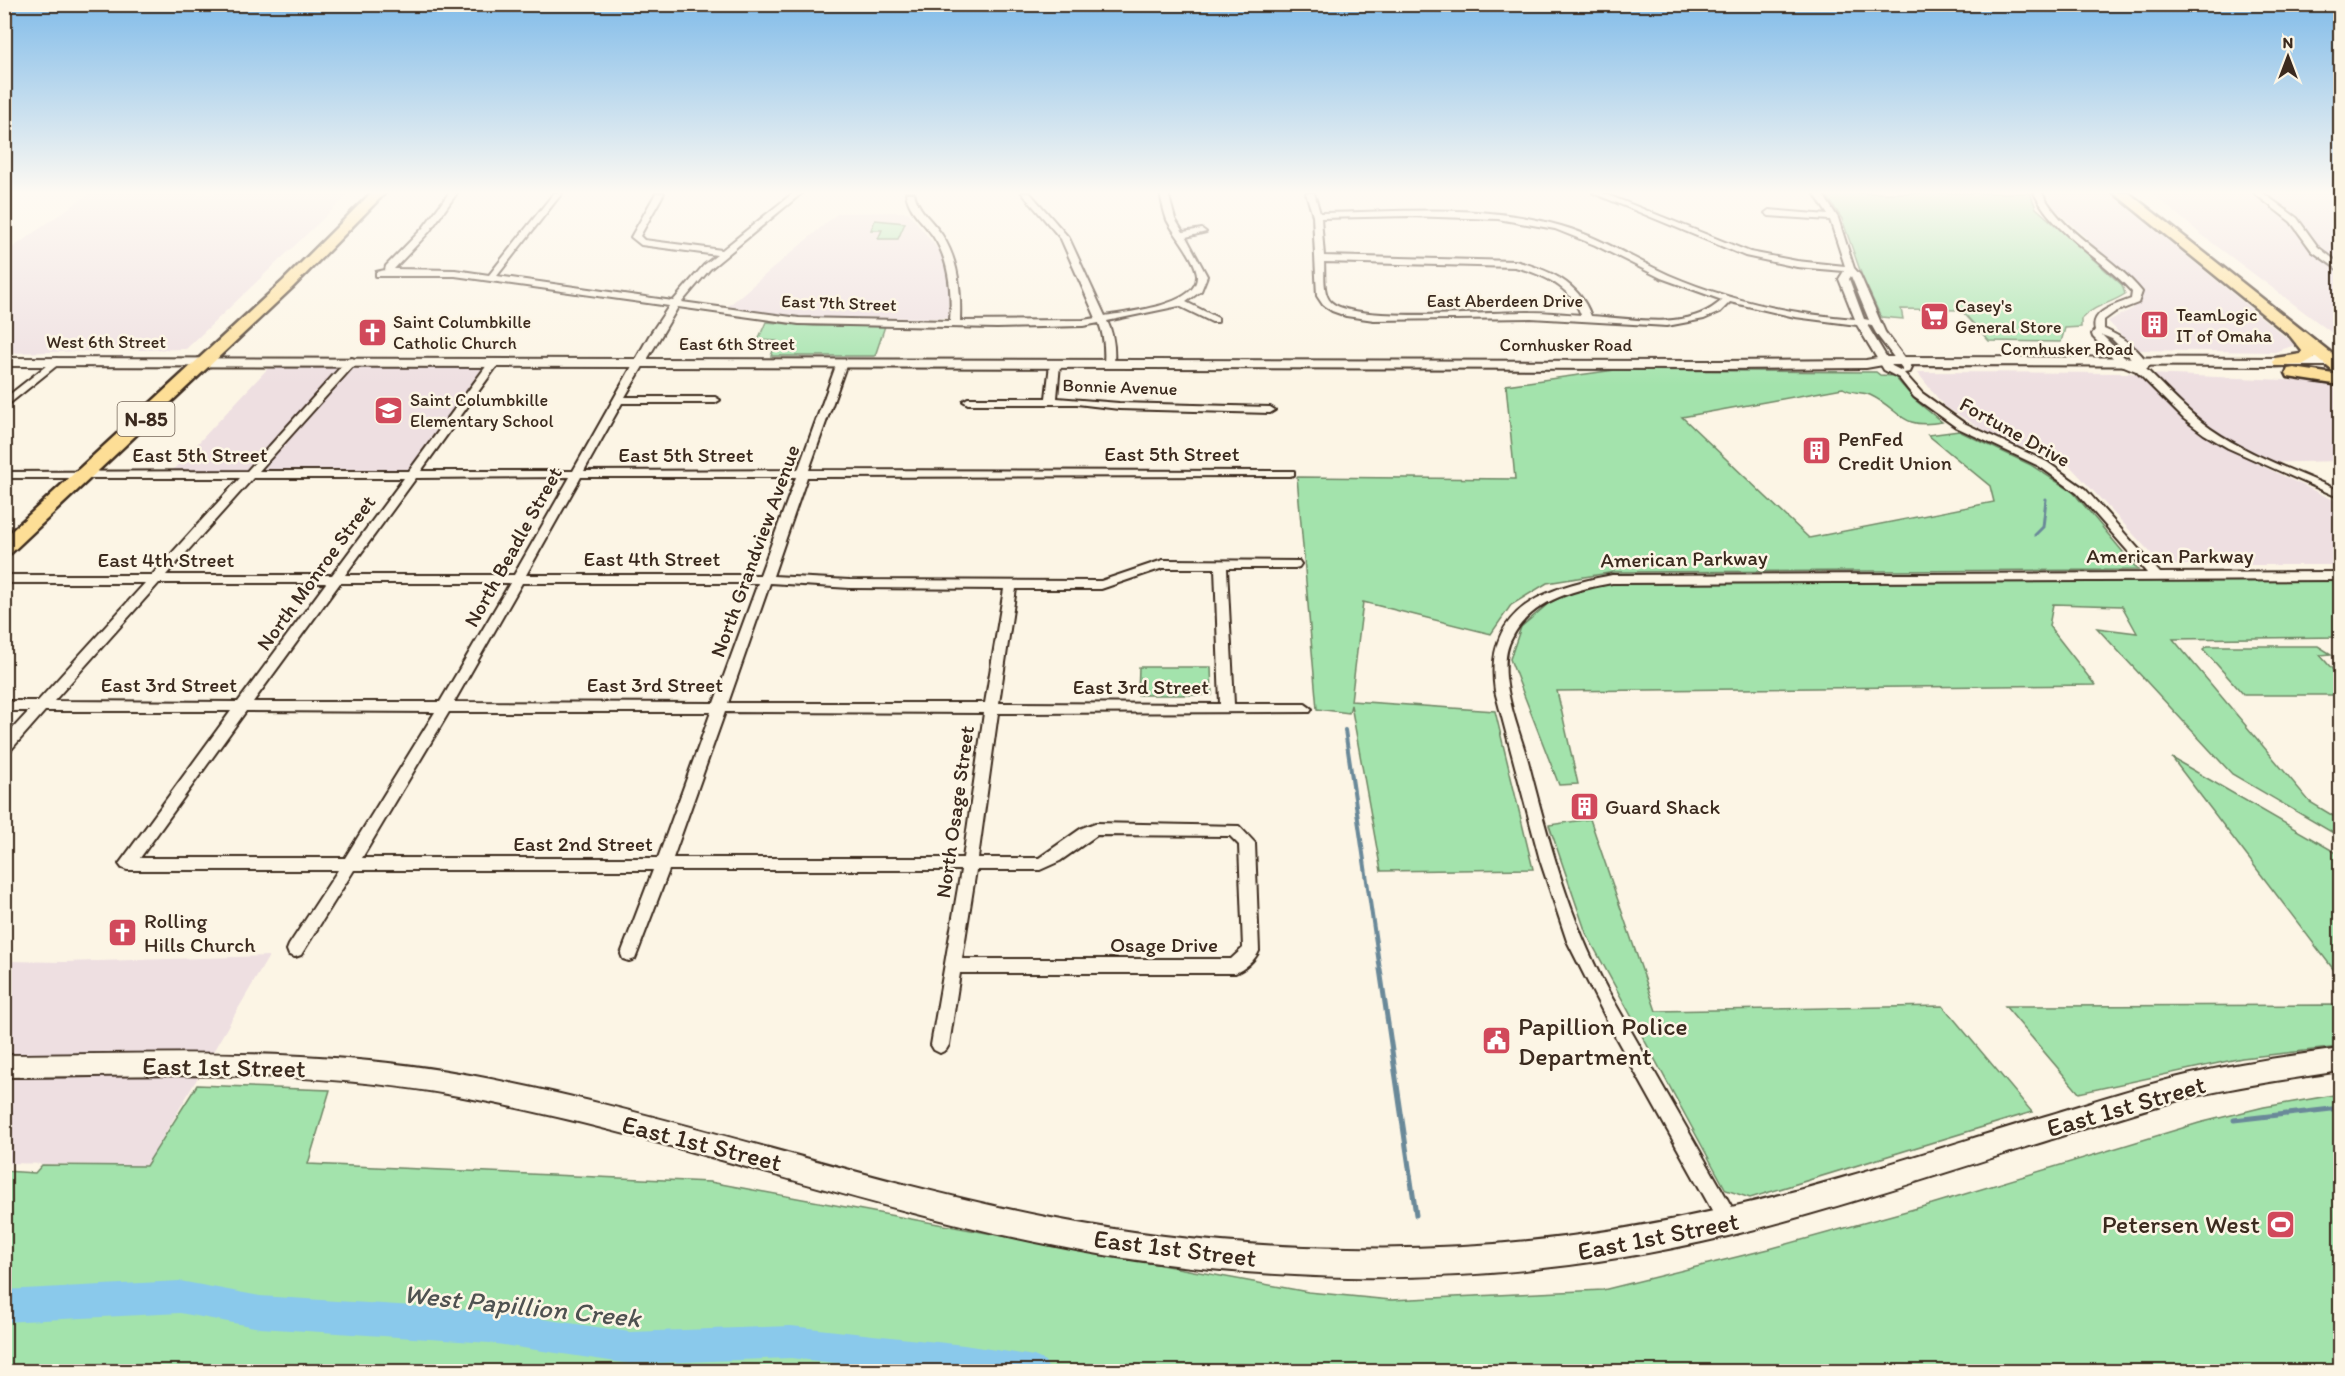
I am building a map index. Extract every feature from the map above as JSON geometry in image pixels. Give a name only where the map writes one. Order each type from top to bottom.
[{"type":"main road","name":"N-85","points":[[4,549],[83,475],[106,457],[302,257]]},
{"type":"main road","name":"N-85","points":[[202,361],[314,257]]},
{"type":"main road","points":[[2201,257],[2293,331],[2339,360]]},
{"type":"main road","points":[[2219,257],[2325,339],[2339,360]]},
{"type":"main road","points":[[2287,367],[2309,356],[2310,350],[2293,331]]},
{"type":"main road","name":"Cornhusker Road","points":[[1266,363],[2287,367],[2339,360]]},
{"type":"main road","name":"West 6th Street","points":[[4,362],[202,361]]},
{"type":"main road","name":"East 6th Street","points":[[202,361],[1266,363]]},
{"type":"main road","name":"Cornhusker Road","points":[[1897,367],[2123,362],[2141,365]]},
{"type":"main road","points":[[2287,367],[2340,380]]},
{"type":"main road","name":"East 1st Street","points":[[4,1066],[280,1066],[358,1070],[437,1080],[521,1097],[936,1206],[1037,1229],[1109,1242],[1223,1256],[1344,1263],[1450,1263],[1559,1255],[1730,1223],[2186,1087],[2254,1073],[2340,1060]]},
{"type":"street","name":"East 7th Street","points":[[399,257],[385,273],[455,273],[799,321],[1051,325],[1102,320],[1154,311],[1180,303]]},
{"type":"street","points":[[491,278],[507,257]]},
{"type":"street","name":"North Beadle Street","points":[[295,950],[351,864],[444,706],[639,363],[675,304],[707,267],[719,257]]},
{"type":"street","points":[[949,257],[956,284],[955,324]]},
{"type":"street","points":[[1074,257],[1102,320],[1110,344],[1109,364]]},
{"type":"street","points":[[1193,257],[1202,276],[1198,289],[1180,303],[1215,320]]},
{"type":"street","points":[[1628,257],[1665,276],[1729,298],[1784,313],[1876,323]]},
{"type":"street","points":[[1764,257],[1797,264],[1850,269]]},
{"type":"street","points":[[1846,257],[1897,367]]},
{"type":"street","points":[[2098,257],[2136,292],[2135,301],[2112,310],[2099,319],[2098,324],[2100,331],[2097,334],[2098,337],[2123,362]]},
{"type":"street","points":[[2326,257],[2340,268]]},
{"type":"street","points":[[1320,259],[1515,264],[1534,269],[1559,282],[1578,298],[1587,318]]},
{"type":"street","name":"East Aberdeen Drive","points":[[1320,259],[1322,296],[1326,303],[1346,314],[1384,318],[1531,315],[1682,322],[1713,313],[1729,298]]},
{"type":"street","points":[[1850,269],[1844,279],[1860,322],[1897,367]]},
{"type":"street","points":[[2100,331],[2115,337],[2188,417],[2208,432],[2232,446],[2340,495]]},
{"type":"street","points":[[4,405],[56,362]]},
{"type":"street","points":[[4,748],[352,362]]},
{"type":"street","name":"North Monroe Street","points":[[127,864],[494,363]]},
{"type":"street","name":"North Grandview Avenue","points":[[629,954],[720,707],[842,363]]},
{"type":"street","points":[[1051,401],[1055,364]]},
{"type":"street","name":"Fortune Drive","points":[[1897,367],[1918,395],[1941,414],[1977,434],[2043,464],[2081,491],[2156,576]]},
{"type":"street","points":[[618,400],[715,400]]},
{"type":"street","name":"Bonnie Avenue","points":[[968,401],[1077,401],[1119,406],[1270,410]]},
{"type":"street","name":"East 5th Street","points":[[4,475],[1290,473]]},
{"type":"street","name":"East 4th Street","points":[[4,579],[765,579],[850,584],[1101,585],[1118,582],[1150,567],[1163,564],[1296,564]]},
{"type":"street","points":[[1221,564],[1227,708]]},
{"type":"street","name":"American Parkway","points":[[1730,1223],[1653,1090],[1570,929],[1541,838],[1504,695],[1498,662],[1504,639],[1521,615],[1558,590],[1612,579],[2340,576]]},
{"type":"street","name":"North Osage Street","points":[[940,1045],[1011,585]]},
{"type":"street","name":"East 3rd Street","points":[[4,706],[1305,709]]},
{"type":"street","name":"Osage Drive","points":[[953,966],[1235,966],[1251,951],[1247,843],[1234,830],[1095,829],[1083,834],[1051,860],[1038,864]]},
{"type":"street","name":"East 2nd Street","points":[[127,864],[1038,864]]},
{"type":"shaded area","points":[[5,257],[282,257],[186,349],[5,353]]},
{"type":"shaded area","points":[[786,257],[942,257],[949,277],[948,318],[807,317],[726,308]]},
{"type":"shaded area","points":[[2107,257],[2188,257],[2295,345],[2275,352],[2135,350],[2108,321],[2132,309],[2143,291]]},
{"type":"shaded area","points":[[2231,257],[2340,257],[2340,339]]},
{"type":"shaded area","points":[[270,366],[483,367],[408,470],[172,471]]},
{"type":"shaded area","points":[[1917,372],[2128,373],[2328,382],[2340,391],[2340,461],[2256,463],[2340,503],[2340,565],[2162,565],[2070,466],[1997,438],[1944,406]]},
{"type":"shaded area","points":[[269,956],[146,1166],[5,1163],[5,961],[64,962]]},
{"type":"green space","points":[[1855,257],[2091,257],[2122,285],[2125,294],[2086,315],[2081,319],[2081,327],[2065,328],[2061,342],[1989,341],[1961,310],[1901,309],[1903,319],[1881,317]]},
{"type":"green space","points":[[766,322],[815,326],[885,326],[875,356],[771,356],[777,341],[758,340]]},
{"type":"green space","points":[[1615,370],[1876,372],[1880,375],[1894,376],[1915,400],[1942,422],[1928,424],[1909,421],[1870,395],[1843,388],[1682,417],[1809,538],[1994,502],[1990,486],[1928,435],[1959,431],[2031,465],[2073,492],[2138,570],[1615,572],[1547,583],[1511,605],[1491,634],[1363,602],[1351,701],[1495,711],[1533,869],[1381,871],[1351,705],[1349,713],[1317,709],[1297,477],[1515,479],[1506,385]]},
{"type":"green space","points":[[2340,580],[2340,637],[2173,639],[2310,802],[2340,820],[2340,837],[2232,774],[2097,628],[2137,633],[2122,606],[2053,604],[2049,626],[2095,685],[1557,691],[1578,784],[1559,785],[1510,659],[1521,627],[1549,603],[1579,589],[1613,584]]},
{"type":"green space","points":[[2207,646],[2318,646],[2331,654],[2320,655],[2340,678],[2340,695],[2244,695],[2203,649]]},
{"type":"green space","points":[[1139,667],[1211,667],[1212,695],[1138,695]]},
{"type":"green space","points":[[2172,758],[2340,855],[2340,978]]},
{"type":"green space","points":[[1590,819],[1656,1011],[1943,1006],[2032,1112],[1750,1198],[1726,1190],[1586,933],[1549,825]]},
{"type":"green space","points":[[2340,1005],[2340,1047],[2242,1058],[2079,1093],[2005,1006]]},
{"type":"green space","points":[[197,1085],[330,1090],[308,1164],[710,1182],[1308,1292],[1391,1300],[1603,1290],[1769,1249],[1932,1204],[2199,1123],[2264,1107],[2340,1094],[2340,1371],[5,1372],[5,1171],[35,1173],[42,1165],[146,1166]]},
{"type":"waterway","points":[[2035,535],[2043,527],[2046,499]]},
{"type":"waterway","points":[[1345,730],[1380,970]]},
{"type":"waterway","points":[[1380,969],[1416,1215]]},
{"type":"waterway","points":[[2234,1120],[2340,1108]]},
{"type":"waterway","name":"West Papillion Creek","points":[[4,1306],[180,1297],[260,1312],[490,1327],[630,1348],[791,1342],[964,1361],[1034,1372]]},
{"type":"place","name":"Casey's General Store","points":[[1934,316]]},
{"type":"place","name":"TeamLogic IT of Omaha","points":[[2155,325]]},
{"type":"place","name":"Saint Columbkille Catholic Church","points":[[372,332]]},
{"type":"place","name":"Saint Columbkille Elementary School","points":[[389,410]]},
{"type":"place","name":"PenFed Credit Union","points":[[1817,451]]},
{"type":"place","name":"Guard Shack","points":[[1584,807]]},
{"type":"place","name":"Rolling Hills Church","points":[[123,933]]},
{"type":"place","name":"Papillion Police Department","points":[[1497,1041]]},
{"type":"place","name":"Petersen West","points":[[2281,1224]]}]
